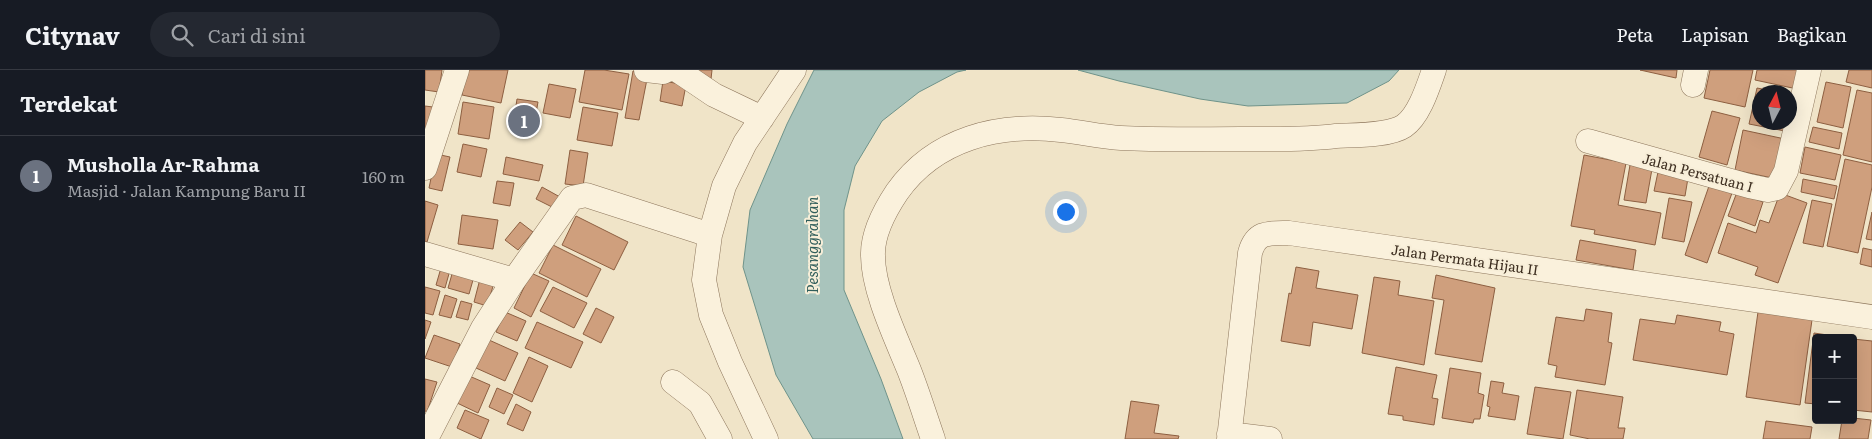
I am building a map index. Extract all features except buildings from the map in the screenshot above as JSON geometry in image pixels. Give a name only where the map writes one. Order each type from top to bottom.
[{"type":"street","points":[[425,168],[457,70]]},
{"type":"street","points":[[646,70],[663,72],[667,70]]},
{"type":"street","points":[[677,70],[714,95],[762,118]]},
{"type":"street","points":[[766,439],[711,316],[704,280],[710,235],[724,186],[745,143],[794,70]]},
{"type":"street","points":[[933,439],[917,391],[885,312],[873,269],[872,253],[887,207],[905,181],[927,162],[954,143],[981,134],[1018,128],[1061,130],[1119,138],[1189,139],[1318,138],[1390,131],[1403,126],[1413,117],[1427,90],[1434,70]]},
{"type":"street","name":"Jalan Persatuan I","points":[[1588,141],[1749,186],[1768,190],[1777,188],[1786,171],[1809,70]]},
{"type":"street","points":[[426,439],[483,328],[513,280],[572,198],[586,195],[710,235]]},
{"type":"street","name":"Jalan Permata Hijau II","points":[[1270,439],[1229,437],[1250,253],[1253,244],[1260,236],[1267,233],[1299,234],[1872,317]]},
{"type":"street","points":[[425,254],[513,280]]},
{"type":"street","points":[[673,382],[700,403],[721,439]]},
{"type":"water","name":"Pesanggrahan","points":[[814,70],[966,70],[957,72],[919,92],[882,121],[855,166],[844,210],[844,290],[881,379],[903,439],[813,439],[776,375],[743,267],[750,210],[787,124]]},
{"type":"water","points":[[1078,70],[1399,70],[1389,81],[1347,103],[1248,106],[1200,99]]},
{"type":"place","name":"Musholla Ar-Rahma","points":[[524,121]]}]
